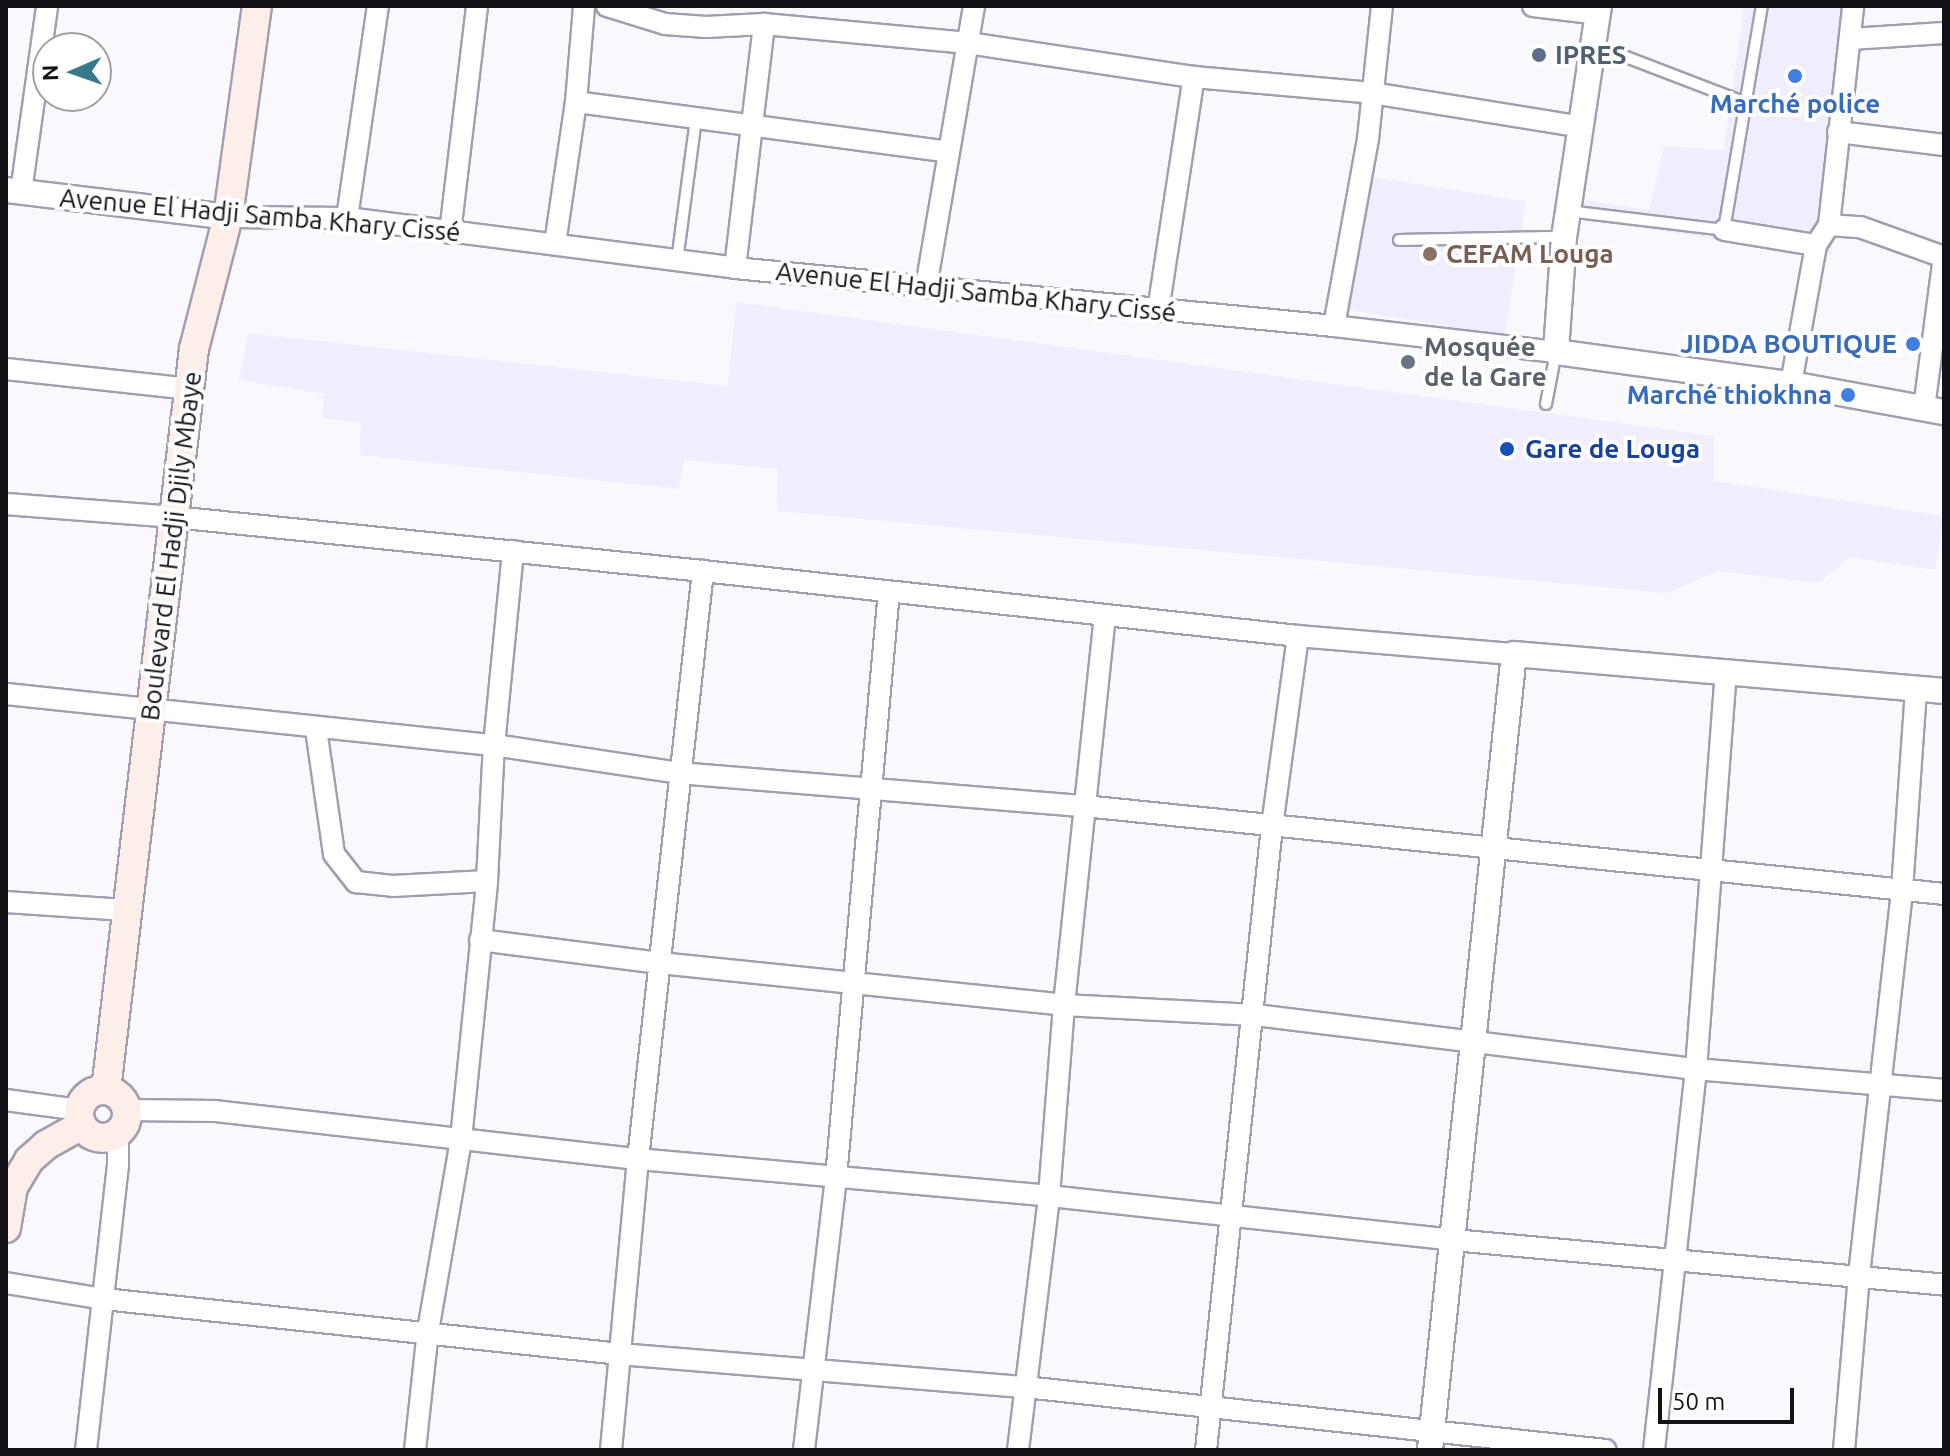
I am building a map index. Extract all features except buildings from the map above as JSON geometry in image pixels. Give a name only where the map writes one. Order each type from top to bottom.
[{"type":"main road","name":"Boulevard El Hadji Djily Mbaye","points":[[106,1090],[194,349],[228,217],[257,6]]},
{"type":"main road","points":[[6,1228],[13,1187],[29,1160],[81,1117],[85,1098],[106,1090],[121,1098],[122,1121],[99,1138],[81,1117]]},
{"type":"street","points":[[14,191],[47,6]]},
{"type":"street","points":[[347,218],[378,6]]},
{"type":"street","points":[[450,233],[477,6]]},
{"type":"street","points":[[555,244],[576,102],[584,6]]},
{"type":"street","points":[[607,6],[665,24],[706,27],[764,24],[968,43],[1194,77],[1372,93],[1581,127]]},
{"type":"street","points":[[926,287],[974,6]]},
{"type":"street","points":[[1334,326],[1368,139],[1382,6]]},
{"type":"street","points":[[1533,6],[1599,10],[1564,237],[1556,352]]},
{"type":"street","points":[[1791,384],[1816,245],[1829,225],[1853,6]]},
{"type":"street","points":[[735,268],[764,24]]},
{"type":"street","points":[[1850,39],[1944,33]]},
{"type":"street","points":[[1158,311],[1194,77]]},
{"type":"street","points":[[576,102],[949,152]]},
{"type":"street","points":[[1838,132],[1944,145]]},
{"type":"street","name":"Avenue El Hadji Samba Khary Cissé","points":[[14,191],[228,217],[347,218],[735,268],[1334,326],[1791,384],[1934,410]]},
{"type":"street","points":[[1829,225],[1860,227],[1944,257],[1934,410]]},
{"type":"street","points":[[1724,230],[1816,245]]},
{"type":"street","points":[[6,369],[190,389]]},
{"type":"street","points":[[6,504],[174,517],[513,551],[1298,636],[1944,691]]},
{"type":"street","points":[[415,1450],[428,1331],[461,1139],[487,881],[494,745],[513,551]]},
{"type":"street","points":[[611,1450],[638,1159],[703,571]]},
{"type":"street","points":[[804,1450],[836,1177],[889,591]]},
{"type":"street","points":[[1018,1450],[1049,1196],[1064,1005],[1105,615]]},
{"type":"street","points":[[1206,1450],[1255,1015],[1272,826],[1298,636]]},
{"type":"street","points":[[1432,1440],[1514,654]]},
{"type":"street","points":[[1654,1450],[1696,1069],[1726,672]]},
{"type":"street","points":[[1844,1450],[1859,1275],[1902,890],[1916,688]]},
{"type":"street","points":[[6,694],[316,729],[494,745],[679,773],[1084,806],[1944,894]]},
{"type":"street","points":[[316,729],[334,854],[356,882],[393,886],[487,881]]},
{"type":"street","points":[[6,902],[127,910]]},
{"type":"street","points":[[480,940],[660,963],[1064,1005],[1255,1015],[1696,1069],[1944,1090]]},
{"type":"street","points":[[6,1100],[81,1117]]},
{"type":"street","points":[[86,1450],[122,1121],[215,1111],[638,1159],[1049,1196],[1453,1240],[1944,1285]]},
{"type":"street","points":[[6,1283],[104,1299],[428,1331],[620,1354],[1025,1387],[1209,1406],[1432,1440],[1606,1450]]},
{"type":"lane","points":[[1568,211],[1724,230],[1762,6]]},
{"type":"lane","points":[[1593,44],[1746,103]]},
{"type":"lane","points":[[677,261],[696,118]]},
{"type":"lane","points":[[1399,240],[1564,237]]},
{"type":"lane","points":[[1546,404],[1556,352]]},
{"type":"shaded area","name":"Marché police","points":[[1744,6],[1866,6],[1831,256],[1580,219],[1583,200],[1649,210],[1664,146],[1724,150]]},
{"type":"shaded area","name":"CEFAM Louga","points":[[1353,174],[1526,201],[1505,335],[1332,307]]},
{"type":"shaded area","points":[[736,302],[1714,436],[1714,481],[1944,516],[1935,570],[1850,557],[1818,583],[1717,571],[1668,593],[777,511],[778,469],[684,460],[679,489],[360,455],[361,423],[322,418],[324,394],[239,380],[248,333],[728,386]]},
{"type":"place","name":"IPRES","points":[[1539,55]]},
{"type":"place","name":"Marché police","points":[[1795,76]]},
{"type":"place","name":"CEFAM Louga","points":[[1430,254]]},
{"type":"place","name":"JIDDA BOUTIQUE","points":[[1913,344]]},
{"type":"place","name":"Mosquée de la Gare","points":[[1408,362]]},
{"type":"place","name":"Marché thiokhna","points":[[1848,395]]},
{"type":"place","name":"Gare de Louga","points":[[1507,449]]}]
